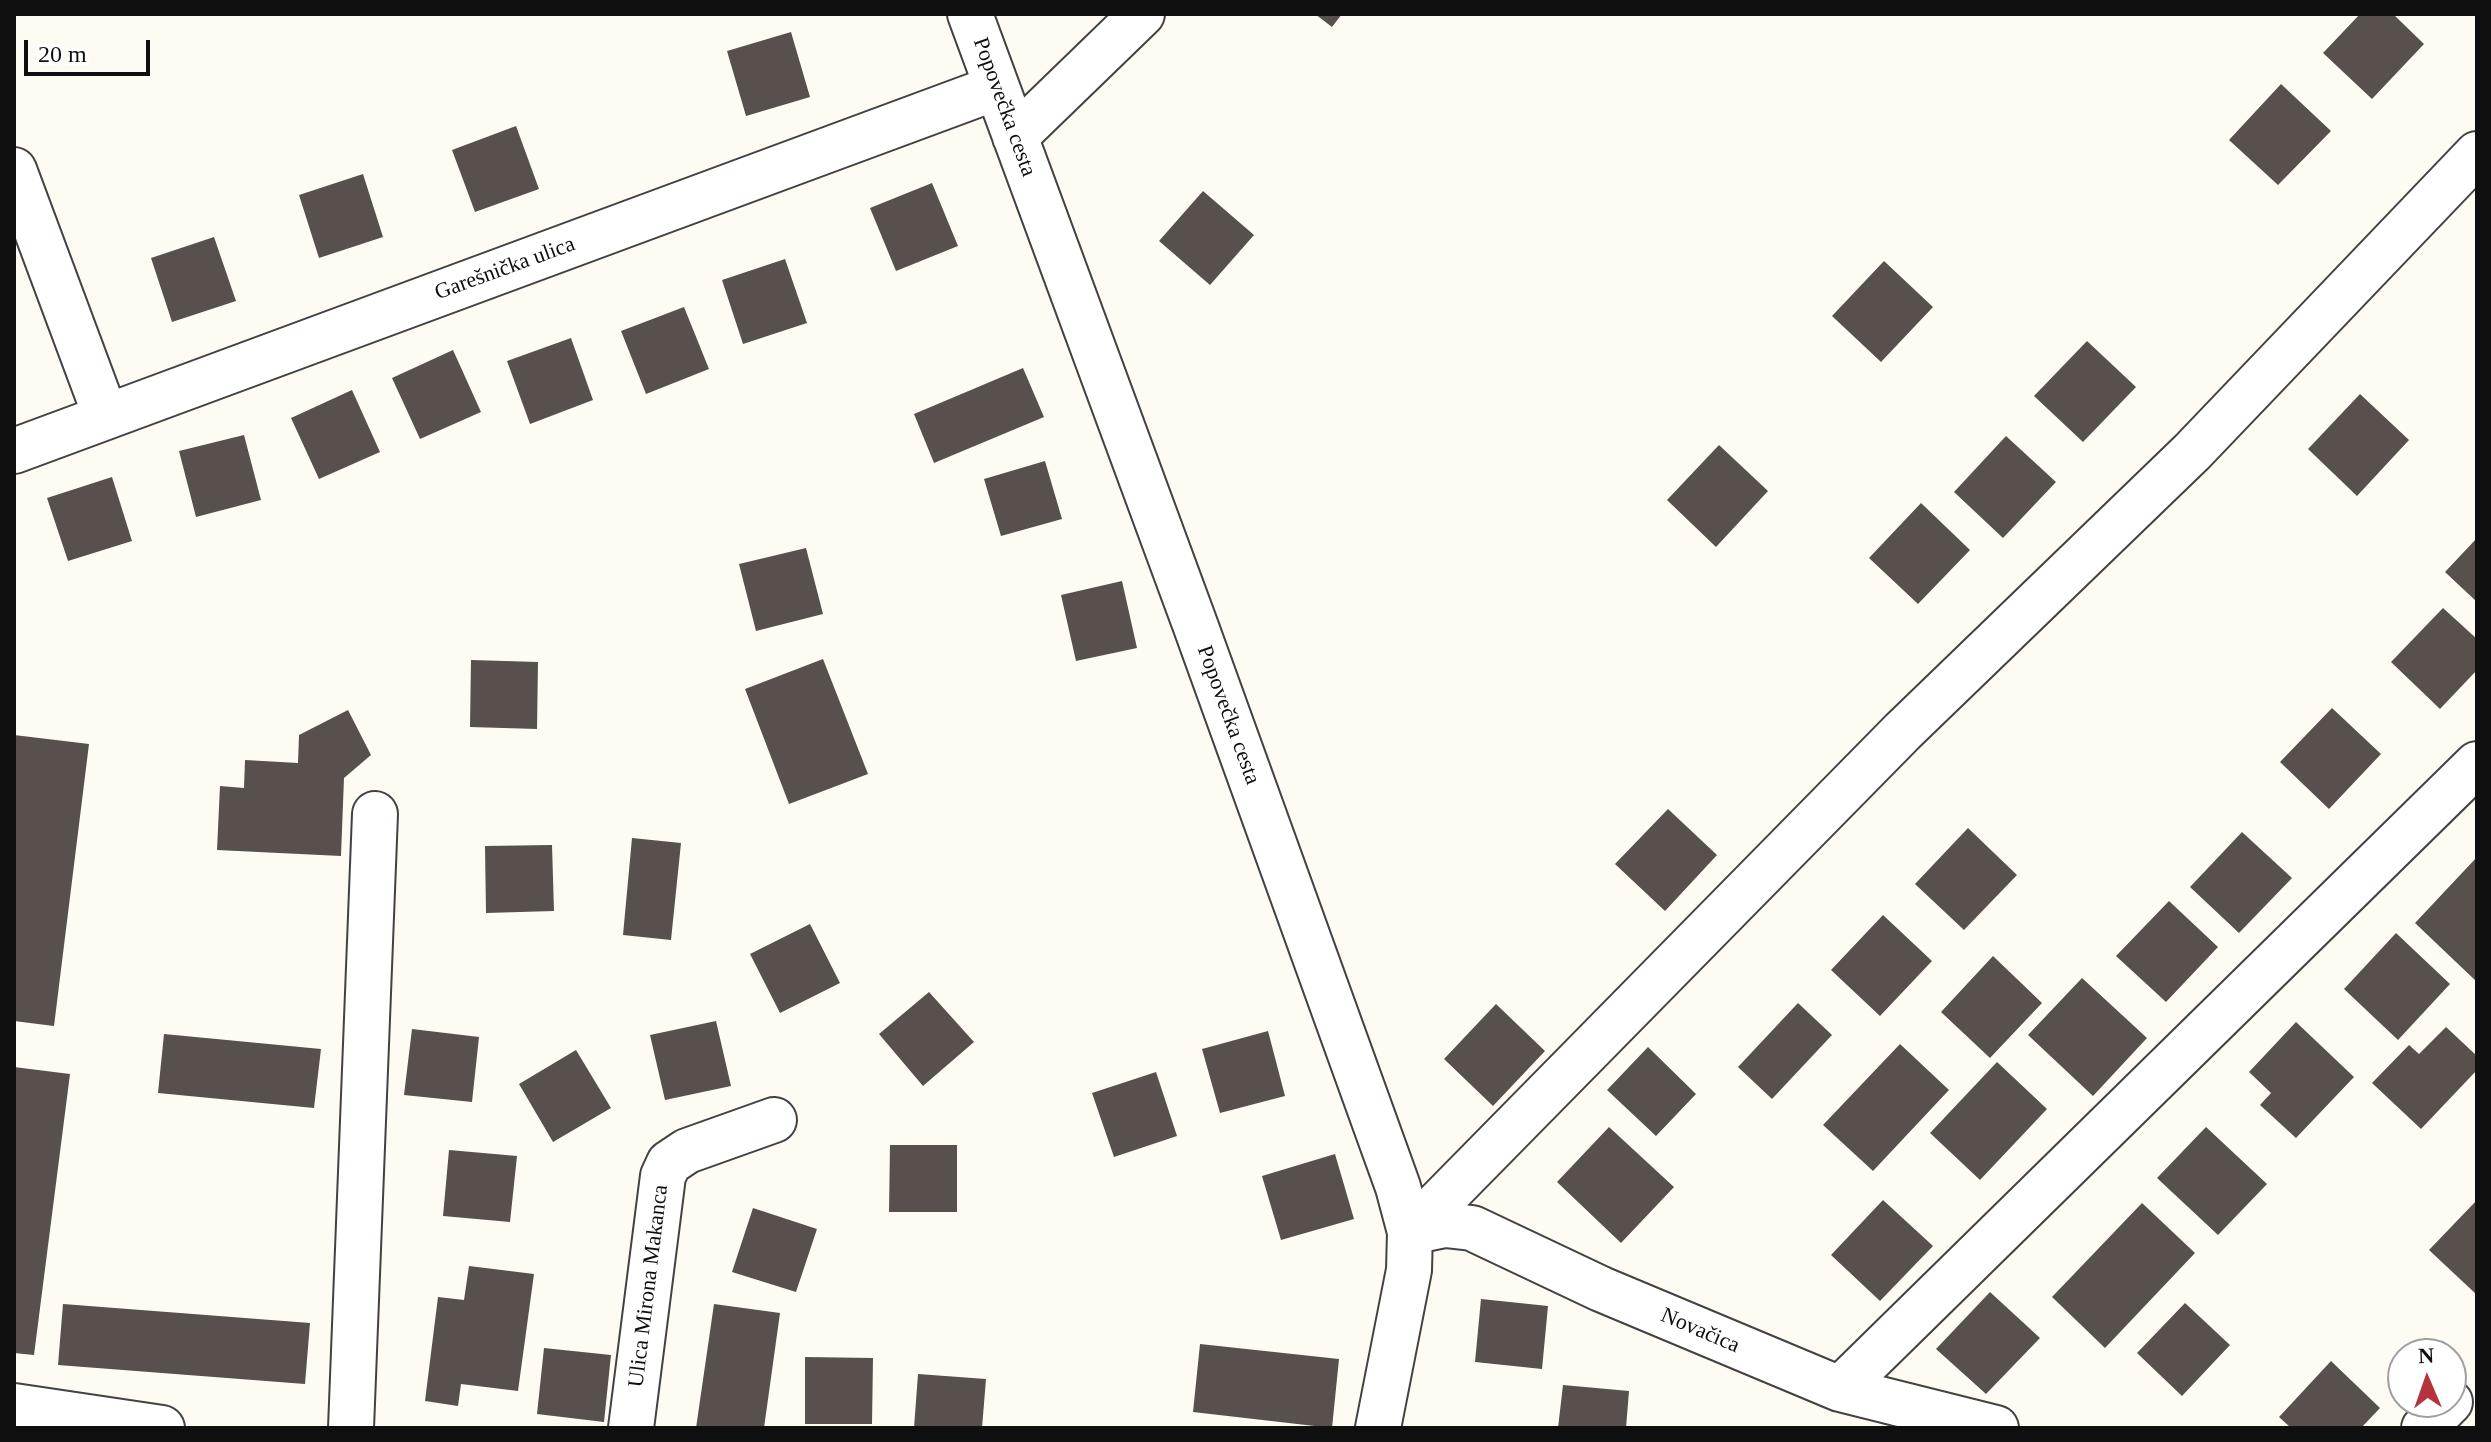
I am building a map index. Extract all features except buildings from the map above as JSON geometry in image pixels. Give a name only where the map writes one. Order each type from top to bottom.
[{"type":"street","name":"Popovečka cesta","points":[[970,14],[1398,1187],[1410,1232],[1409,1270],[1378,1428]]},
{"type":"street","points":[[1015,137],[1142,14]]},
{"type":"street","name":"Garešnička ulica","points":[[14,451],[995,88]]},
{"type":"street","points":[[1410,1232],[1903,731],[2192,452],[2477,154]]},
{"type":"street","points":[[14,170],[30,265],[106,417]]},
{"type":"street","points":[[1840,1389],[2477,764]]},
{"type":"street","points":[[351,1428],[375,814]]},
{"type":"street","name":"Ulica Mirona Makanca","points":[[631,1428],[663,1176],[669,1163],[687,1151],[774,1120]]},
{"type":"street","name":"Novačica","points":[[1410,1232],[1445,1225],[1472,1228],[1601,1289],[1840,1389],[1996,1428]]},
{"type":"street","points":[[31,1415],[162,1428]]}]
